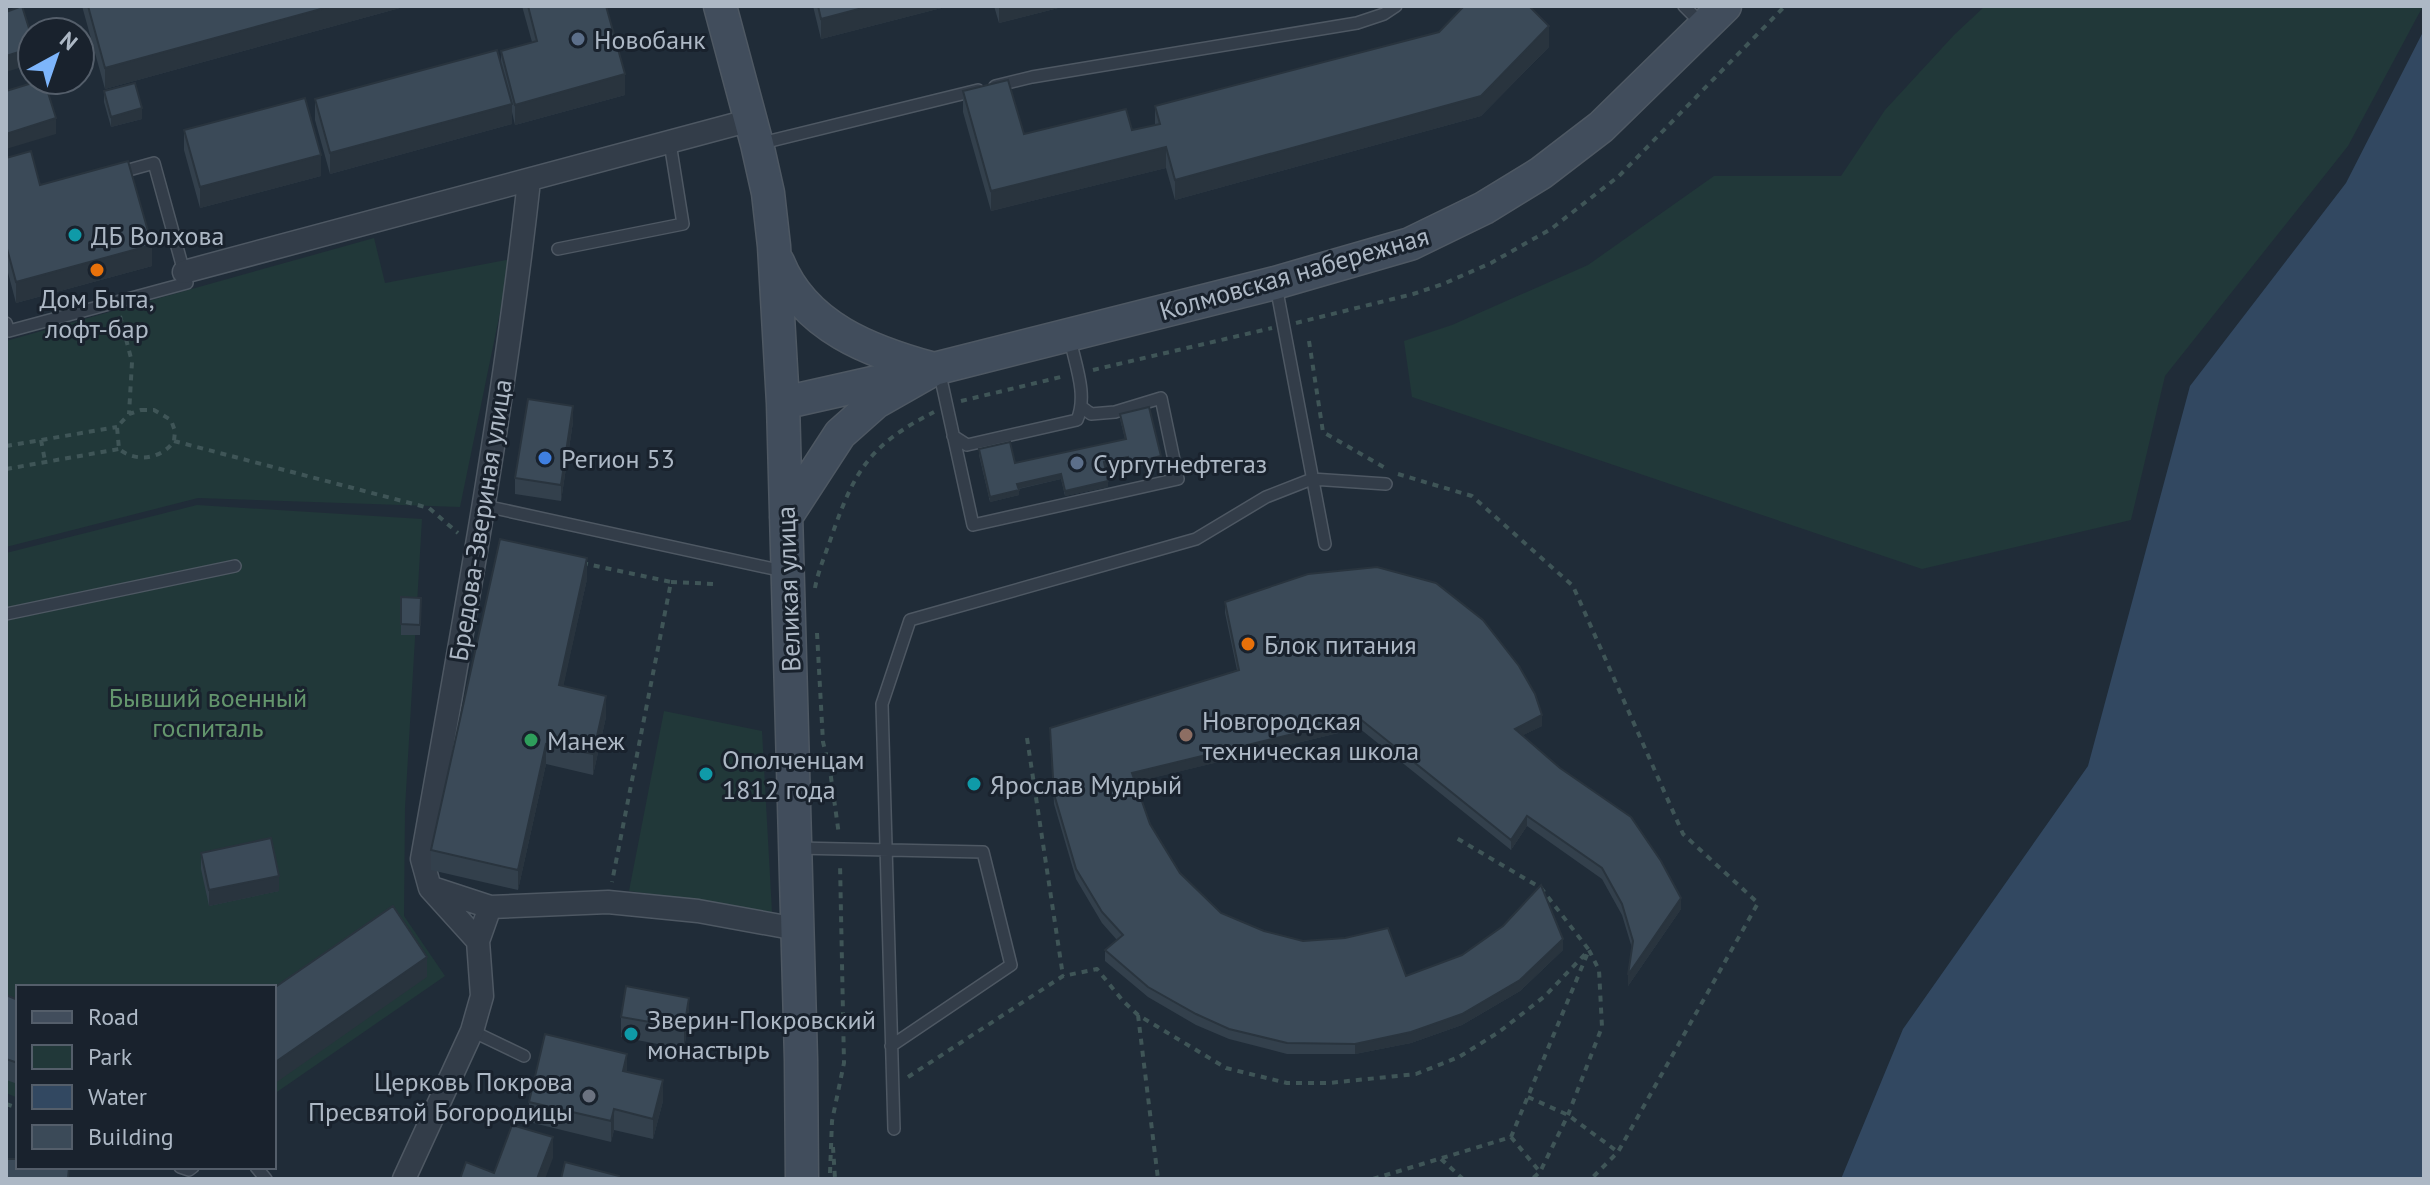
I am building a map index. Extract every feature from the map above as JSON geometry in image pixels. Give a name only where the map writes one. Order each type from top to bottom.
[{"type":"main road","name":"Великая улица","points":[[720,6],[768,193],[783,403],[786,517],[801,579],[795,848],[802,1179]]},
{"type":"main road","name":"Колмовская набережная","points":[[936,368],[1275,283],[1410,244],[1520,188],[1562,159],[1601,127],[1704,13]]},
{"type":"main road","points":[[774,246],[785,279],[812,313],[865,347],[891,358],[936,368]]},
{"type":"main road","points":[[783,403],[936,368]]},
{"type":"main road","points":[[786,517],[840,434],[876,402],[936,368]]},
{"type":"street","points":[[184,272],[670,143],[754,132]]},
{"type":"street","name":"Бредова-Звериная улица","points":[[430,888],[422,859],[485,506],[529,181]]},
{"type":"street","points":[[430,888],[490,907],[608,902],[698,911],[797,929]]},
{"type":"street","points":[[430,888],[478,941]]},
{"type":"street","points":[[404,1179],[472,1031],[482,996],[478,941],[490,907]]},
{"type":"lane","points":[[754,132],[1032,77],[1357,23],[1384,14],[1396,6]]},
{"type":"lane","points":[[558,249],[683,224],[670,143]]},
{"type":"lane","points":[[6,323],[9,331],[187,283],[154,163],[112,175]]},
{"type":"lane","points":[[1275,283],[1325,544]]},
{"type":"lane","points":[[953,436],[967,445],[1077,420],[1083,408],[1070,334]]},
{"type":"lane","points":[[936,368],[973,525],[1178,479],[1161,398],[1115,412],[1091,414],[1083,408]]},
{"type":"lane","points":[[894,1129],[882,704],[910,620],[1196,539],[1266,497],[1312,479],[1386,484]]},
{"type":"lane","points":[[485,506],[801,579]]},
{"type":"lane","points":[[6,614],[235,566]]},
{"type":"lane","points":[[795,848],[983,852],[1011,965],[891,1046]]},
{"type":"lane","points":[[472,1031],[524,1056]]},
{"type":"path","points":[[117,302],[132,362],[129,414]]},
{"type":"path","points":[[1309,341],[1323,432],[1395,473],[1472,496],[1573,586],[1683,834],[1758,903],[1618,1152],[1591,1179]]},
{"type":"path","points":[[6,446],[117,427],[129,414],[141,410],[154,410],[165,415],[171,420],[175,431],[169,448],[143,458],[134,458],[119,449],[6,469]]},
{"type":"path","points":[[117,427],[119,449]]},
{"type":"path","points":[[41,440],[45,462]]},
{"type":"path","points":[[174,441],[429,508],[462,537],[478,541]]},
{"type":"path","points":[[582,563],[671,582],[715,584]]},
{"type":"path","points":[[801,579],[816,602]]},
{"type":"path","points":[[608,902],[671,582]]},
{"type":"path","points":[[817,633],[823,742],[830,770],[840,849],[844,1063],[832,1121],[832,1179]]},
{"type":"path","points":[[1027,738],[1063,976]]},
{"type":"path","points":[[1453,836],[1541,888],[1589,950],[1599,970],[1602,1027],[1568,1115],[1540,1172],[1532,1179]]},
{"type":"path","points":[[893,1087],[1063,976],[1097,969],[1138,1015],[1226,1068],[1287,1083],[1329,1083],[1416,1074],[1459,1057],[1499,1032],[1545,996],[1589,950]]},
{"type":"path","points":[[1373,1179],[1511,1137],[1589,950]]},
{"type":"path","points":[[1138,1015],[1158,1179]]},
{"type":"path","points":[[1528,1097],[1568,1115],[1618,1152]]},
{"type":"path","points":[[1511,1137],[1540,1172]]},
{"type":"path","points":[[1441,1159],[1463,1179]]},
{"type":"green space","points":[[1985,6],[2423,6],[2348,146],[2165,376],[2131,520],[1922,569],[1412,397],[1404,341],[1452,325],[1588,265],[1714,176],[1841,176],[1885,110]]},
{"type":"green space","points":[[374,238],[385,283],[511,259],[460,507],[198,498],[6,547],[6,341]]},
{"type":"green space","name":"Бывший военный госпиталь","points":[[197,505],[422,519],[405,808],[404,916],[445,976],[276,1093],[276,985],[16,985],[16,1097],[6,1093],[6,553]]},
{"type":"green space","points":[[664,711],[762,731],[772,912],[629,891]]},
{"type":"water","points":[[2424,30],[2424,1179],[1841,1179],[1903,1029],[2088,766],[2190,386],[2346,183]]},
{"type":"building","points":[[22,6],[25,16],[16,16],[16,53],[6,56],[6,12]]},
{"type":"building","points":[[88,6],[332,6],[105,68],[96,35],[96,16],[91,16]]},
{"type":"building","points":[[528,6],[606,6],[625,74],[515,105],[501,51],[537,41]]},
{"type":"building","points":[[818,6],[870,6],[821,19]]},
{"type":"building","points":[[1464,6],[1529,6],[1549,26],[1481,96],[1175,180],[1166,147],[991,191],[963,91],[1008,80],[1024,134],[1126,109],[1132,130],[1160,124],[1155,106],[1439,32]]},
{"type":"building","points":[[497,50],[512,104],[330,153],[315,99]]},
{"type":"building","points":[[135,83],[142,108],[111,117],[104,91]]},
{"type":"building","points":[[16,88],[16,96],[49,96],[56,118],[6,134],[6,91]]},
{"type":"building","points":[[305,98],[321,155],[200,187],[184,130]]},
{"type":"building","name":"ДБ Волхова","points":[[31,151],[40,185],[128,161],[152,245],[16,282],[6,245],[6,158]]},
{"type":"building","points":[[528,399],[573,406],[561,485],[515,478]]},
{"type":"building","points":[[1149,407],[1161,456],[1129,464],[1128,457],[1104,462],[1108,481],[1065,491],[1061,474],[1017,484],[1019,490],[990,497],[979,449],[1010,442],[1015,463],[1126,439],[1120,414]]},
{"type":"building","name":"Манеж","points":[[500,539],[587,558],[559,685],[606,696],[593,754],[546,744],[518,870],[431,850]]},
{"type":"building","points":[[1377,567],[1436,583],[1483,620],[1519,666],[1535,694],[1542,715],[1515,729],[1560,768],[1631,817],[1661,861],[1681,898],[1628,975],[1633,941],[1622,904],[1602,868],[1527,816],[1511,840],[1359,718],[1132,773],[1150,824],[1180,873],[1221,913],[1264,931],[1303,941],[1345,938],[1388,928],[1406,976],[1462,955],[1503,926],[1541,885],[1563,939],[1520,980],[1462,1014],[1411,1032],[1355,1044],[1287,1043],[1229,1029],[1148,987],[1105,950],[1123,935],[1102,912],[1076,869],[1054,794],[1050,728],[1239,670],[1225,602],[1308,574]]},
{"type":"building","points":[[401,597],[421,598],[420,625],[401,624]]},
{"type":"building","points":[[271,838],[279,876],[209,890],[201,853]]},
{"type":"building","points":[[393,906],[427,957],[276,1062],[276,987]]},
{"type":"building","points":[[626,986],[689,998],[684,1028],[621,1017]]},
{"type":"building","points":[[6,995],[16,999],[16,1062],[6,1059]]},
{"type":"building","name":"Церковь Покрова Пресвятой Богородицы","points":[[545,1034],[627,1054],[623,1071],[663,1080],[653,1119],[614,1109],[611,1121],[529,1102]]},
{"type":"building","points":[[512,1125],[553,1137],[537,1179],[460,1179],[466,1162],[494,1173]]},
{"type":"building","points":[[6,1159],[16,1159],[16,1169],[69,1169],[68,1179],[6,1179]]},
{"type":"building","points":[[565,1162],[619,1176],[618,1179],[561,1179]]},
{"type":"place","name":"Новобанк","points":[[578,39]]},
{"type":"place","name":"ДБ Волхова","points":[[75,235]]},
{"type":"place","name":"Дом Быта, лофт-бар","points":[[97,270]]},
{"type":"place","name":"Регион 53","points":[[545,458]]},
{"type":"place","name":"Сургутнефтегаз","points":[[1077,463]]},
{"type":"place","name":"Блок питания","points":[[1248,644]]},
{"type":"place","name":"Новгородская техническая школа","points":[[1186,735]]},
{"type":"place","name":"Манеж","points":[[531,740]]},
{"type":"place","name":"Ополченцам 1812 года","points":[[706,774]]},
{"type":"place","name":"Ярослав Мудрый","points":[[974,784]]},
{"type":"place","name":"Зверин-Покровский монастырь","points":[[631,1034]]},
{"type":"place","name":"Церковь Покрова Пресвятой Богородицы","points":[[589,1096]]}]
